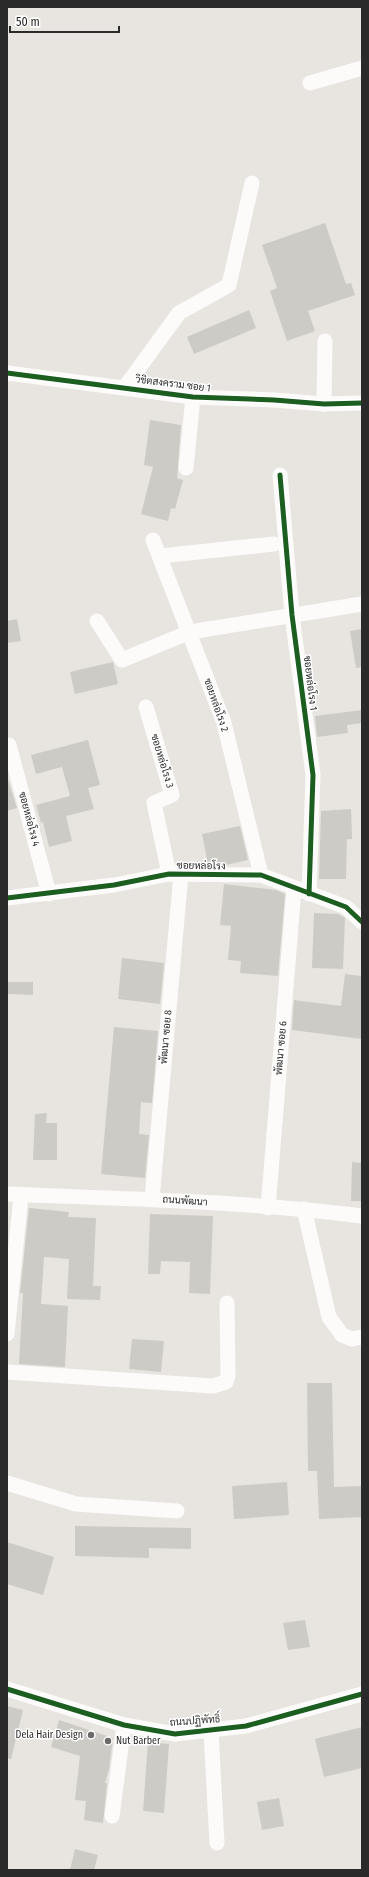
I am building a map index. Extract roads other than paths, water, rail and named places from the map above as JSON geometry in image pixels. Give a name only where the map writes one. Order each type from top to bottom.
[{"type":"street","points":[[310,83],[362,68]]},
{"type":"street","points":[[125,387],[179,313],[229,285],[252,183]]},
{"type":"street","points":[[324,404],[325,341]]},
{"type":"street","name":"วิชิตสงคราม ซอย 1","points":[[7,373],[125,387],[193,397],[274,400],[324,404],[362,403]]},
{"type":"street","points":[[186,468],[193,397]]},
{"type":"street","name":"ซอยหล่อโรง 1","points":[[280,476],[292,615],[313,775],[309,894]]},
{"type":"street","name":"ซอยหล่อโรง 2","points":[[153,540],[190,632],[224,723],[261,875]]},
{"type":"street","points":[[160,556],[274,544]]},
{"type":"street","points":[[97,621],[122,660],[190,632],[362,604]]},
{"type":"street","name":"ซอยหล่อโรง 3","points":[[146,707],[172,795],[154,803],[175,874]]},
{"type":"street","name":"ซอยหล่อโรง 4","points":[[9,745],[49,894]]},
{"type":"street","name":"ซอยหล่อโรง","points":[[7,898],[114,885],[175,874],[261,875],[294,889],[346,907],[362,922]]},
{"type":"street","name":"พัฒนา ซอย 8","points":[[152,1199],[175,874]]},
{"type":"street","name":"พัฒนา ซอย 6","points":[[268,1208],[294,889]]},
{"type":"street","points":[[7,1334],[14,1195]]},
{"type":"street","name":"ถนนพัฒนา","points":[[14,1195],[152,1199],[268,1208],[304,1209],[362,1216]]},
{"type":"street","points":[[304,1209],[329,1317],[342,1335],[352,1339],[362,1337]]},
{"type":"street","points":[[7,1372],[213,1386],[222,1384],[226,1382],[228,1376],[227,1303]]},
{"type":"street","points":[[7,1483],[76,1504],[177,1511]]},
{"type":"street","name":"ถนนปฏิพัทธิ์","points":[[7,1689],[124,1724],[175,1734],[246,1726],[362,1694]]},
{"type":"street","points":[[112,1816],[124,1724]]},
{"type":"street","points":[[211,1731],[217,1843]]},
{"type":"place","name":"Dela Hair Design","points":[[91,1735]]},
{"type":"place","name":"Nut Barber","points":[[108,1741]]}]
